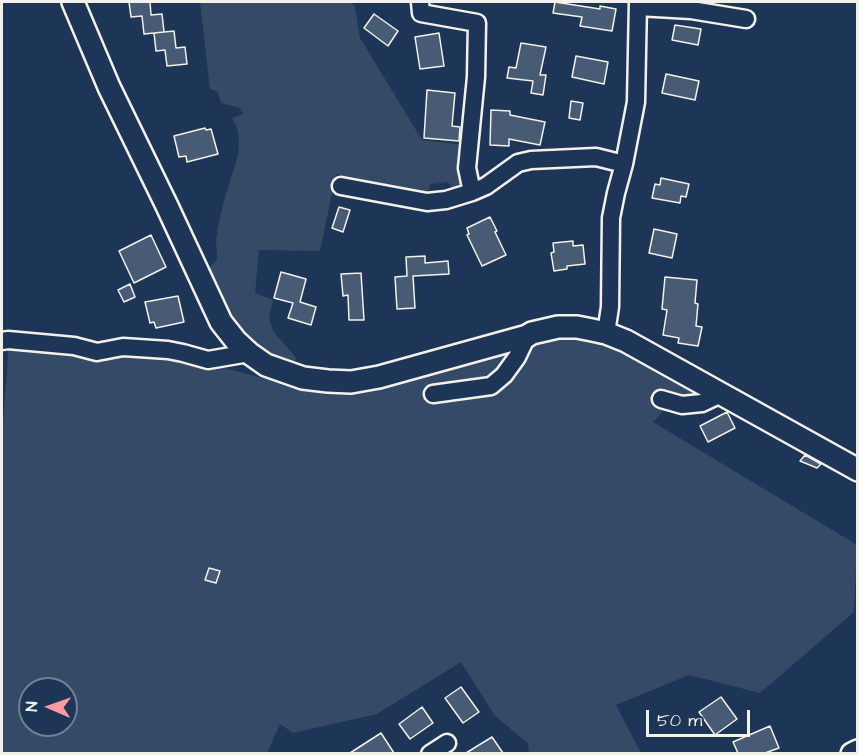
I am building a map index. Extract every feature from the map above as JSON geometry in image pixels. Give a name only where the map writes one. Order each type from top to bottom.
[{"type":"street","points":[[73,2],[109,87],[221,322],[236,341],[266,365],[303,378],[351,382],[379,377],[532,333],[558,327],[577,327],[611,335],[858,470]]},
{"type":"street","points":[[420,2],[421,13],[477,23],[477,77],[467,168],[472,192]]},
{"type":"street","points":[[611,335],[611,218],[636,102],[638,4],[746,19]]},
{"type":"street","points":[[341,186],[427,202],[446,200],[472,192],[486,186],[519,164],[531,160],[596,157],[624,164]]},
{"type":"street","points":[[433,394],[491,386],[504,375],[517,357],[527,336]]},
{"type":"street","points":[[2,341],[74,346],[97,352],[123,347],[168,350],[208,360],[249,353]]},
{"type":"street","points":[[661,399],[682,405],[702,403],[721,394]]},
{"type":"street","points":[[430,753],[447,743]]},
{"type":"street","points":[[852,753],[858,751]]},
{"type":"shaded area","points":[[200,2],[351,2],[355,7],[360,38],[422,140],[465,145],[461,181],[458,188],[453,190],[448,182],[430,184],[428,193],[336,174],[320,251],[259,250],[255,293],[273,300],[269,318],[273,331],[297,359],[288,366],[272,359],[239,331],[228,315],[208,268],[217,259],[216,240],[219,222],[238,155],[239,140],[232,118],[243,114],[240,108],[221,103],[218,92],[210,89]]},
{"type":"shaded area","points":[[563,335],[580,337],[584,342],[594,344],[595,339],[615,346],[703,391],[695,396],[675,398],[661,389],[651,400],[666,408],[653,422],[857,545],[854,612],[760,693],[689,675],[616,705],[641,753],[529,753],[528,743],[495,716],[461,662],[377,714],[293,733],[280,724],[267,753],[2,754],[2,436],[9,345],[122,351],[190,359],[317,389],[327,395],[331,390],[356,392],[383,388],[515,347],[493,378],[427,389],[423,395],[427,400],[442,397],[442,402],[449,402],[449,397],[488,392],[532,342]]},
{"type":"building","points":[[129,2],[150,2],[151,15],[162,14],[164,32],[144,34],[142,16],[131,17]]},
{"type":"building","points":[[555,2],[600,9],[600,6],[616,9],[612,31],[580,26],[582,17],[553,13]]},
{"type":"building","points":[[374,14],[398,31],[388,46],[364,28]]},
{"type":"building","points":[[675,25],[701,29],[698,45],[672,40]]},
{"type":"building","points":[[174,31],[176,48],[185,47],[187,64],[167,66],[165,50],[156,51],[154,33]]},
{"type":"building","points":[[439,33],[444,66],[420,69],[415,37]]},
{"type":"building","points":[[521,43],[546,47],[540,75],[546,75],[543,95],[531,93],[533,81],[507,78],[509,67],[516,68]]},
{"type":"building","points":[[576,56],[608,62],[604,84],[572,77]]},
{"type":"building","points":[[666,74],[699,81],[695,100],[662,93]]},
{"type":"building","points":[[427,90],[455,93],[452,126],[460,127],[459,141],[424,138]]},
{"type":"building","points":[[571,101],[583,103],[580,120],[569,118]]},
{"type":"building","points":[[491,110],[510,111],[510,115],[545,122],[540,145],[509,139],[509,146],[490,145]]},
{"type":"building","points":[[205,128],[206,130],[211,129],[218,154],[187,162],[186,156],[179,157],[174,136]]},
{"type":"building","points":[[661,178],[689,184],[686,197],[681,196],[680,203],[652,198],[655,184],[660,185]]},
{"type":"building","points":[[339,207],[350,210],[343,232],[332,228]]},
{"type":"building","points":[[490,217],[506,255],[482,266],[467,235],[469,234],[467,228]]},
{"type":"building","points":[[654,229],[677,234],[672,258],[649,253]]},
{"type":"building","points":[[151,235],[166,267],[134,283],[119,251]]},
{"type":"building","points":[[573,241],[573,246],[583,245],[585,264],[567,266],[567,269],[554,271],[551,253],[554,252],[553,243]]},
{"type":"building","points":[[425,256],[425,263],[448,261],[449,274],[413,276],[415,308],[397,309],[395,277],[407,276],[406,257]]},
{"type":"building","points":[[281,272],[306,279],[300,302],[316,307],[311,325],[288,318],[293,303],[274,298]]},
{"type":"building","points":[[361,273],[364,320],[349,320],[348,295],[343,296],[341,274]]},
{"type":"building","points":[[665,277],[697,280],[696,326],[702,327],[698,346],[678,343],[679,338],[663,335],[667,310],[662,309]]},
{"type":"building","points":[[130,284],[135,297],[124,302],[118,290]]},
{"type":"building","points":[[178,296],[184,322],[156,328],[154,322],[150,323],[145,302]]},
{"type":"building","points":[[727,412],[735,428],[708,442],[700,426]]},
{"type":"building","points":[[805,455],[821,464],[817,468],[800,461]]},
{"type":"building","points":[[209,568],[220,571],[216,583],[205,580]]},
{"type":"building","points":[[461,687],[479,712],[463,723],[445,698]]},
{"type":"building","points":[[721,697],[737,719],[715,735],[699,712]]},
{"type":"building","points":[[422,707],[433,723],[410,739],[399,724]]},
{"type":"building","points":[[770,726],[779,748],[765,753],[738,753],[733,742]]},
{"type":"building","points":[[381,733],[394,753],[350,753]]},
{"type":"building","points":[[492,737],[503,753],[466,753]]}]
